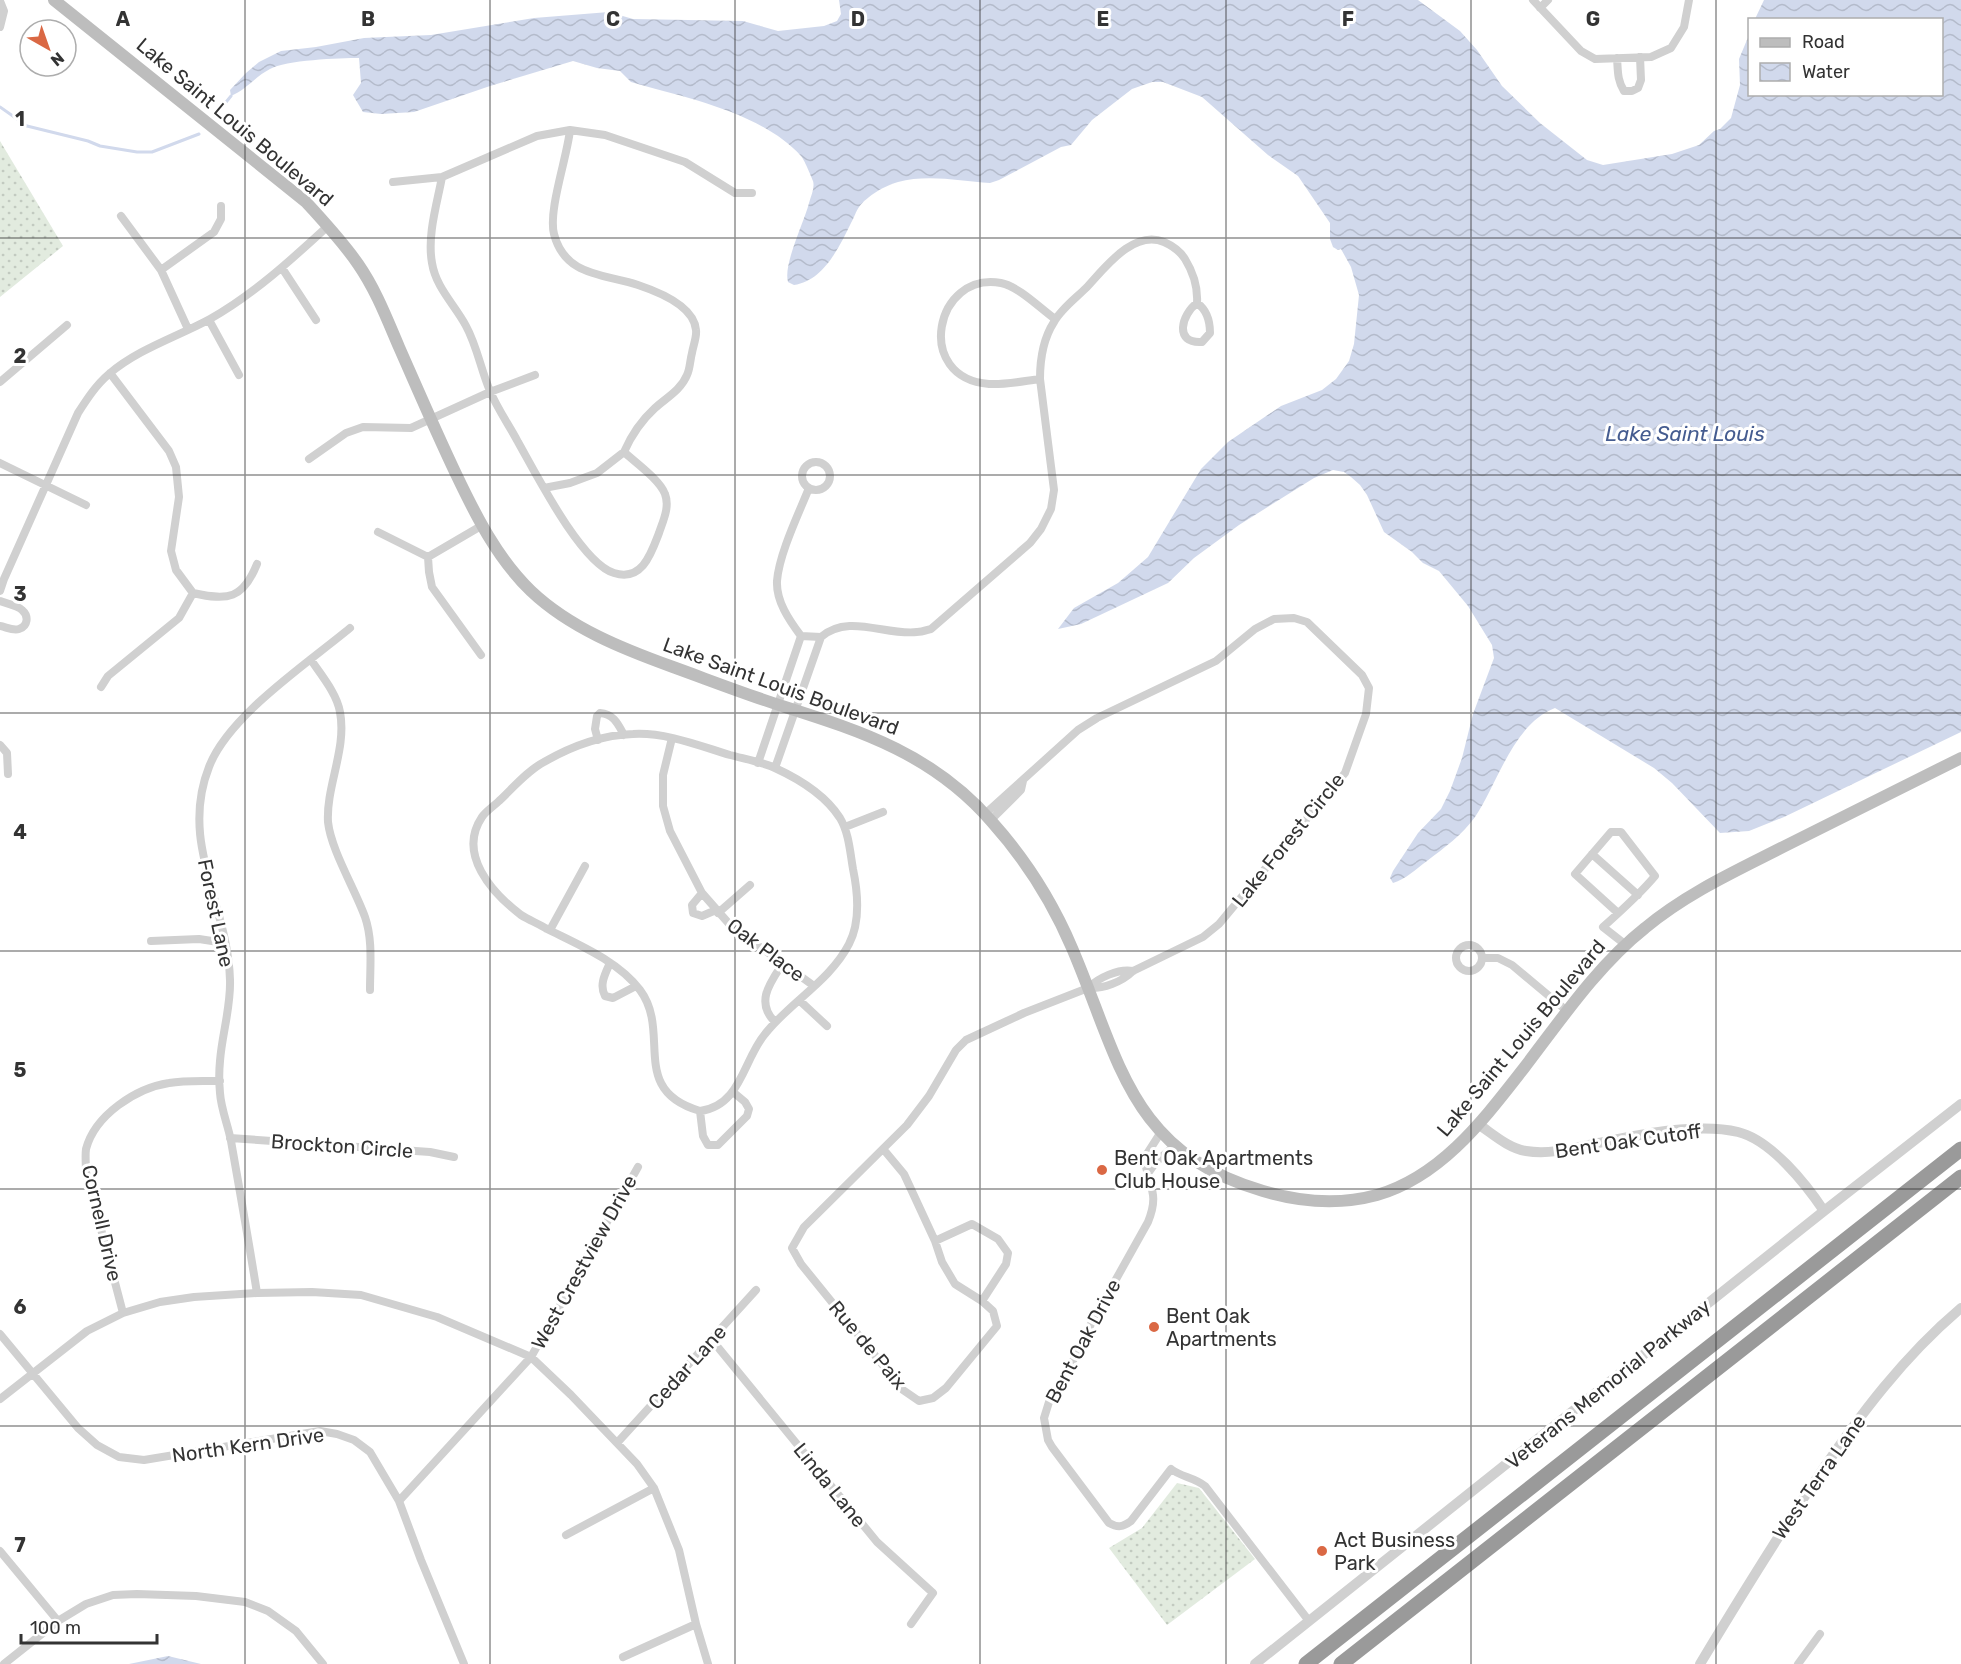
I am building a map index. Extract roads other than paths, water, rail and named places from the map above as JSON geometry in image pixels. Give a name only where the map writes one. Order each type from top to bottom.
[{"type":"highway","points":[[1306,1664],[1961,1149]]},
{"type":"highway","points":[[1341,1664],[1961,1177]]},
{"type":"main road","name":"Lake Saint Louis Boulevard","points":[[54,0],[306,202],[328,226],[360,266],[382,306],[430,419],[481,526],[505,561],[532,592],[563,616],[625,650],[868,736],[907,754],[937,771],[959,788],[988,817],[1037,878],[1073,950],[1107,1040],[1134,1096],[1174,1146],[1231,1181],[1287,1198],[1339,1202],[1377,1195],[1416,1178],[1440,1161],[1478,1124],[1567,1011],[1626,945],[1677,902],[1961,758]]},
{"type":"street","points":[[1533,0],[1581,51],[1595,58],[1651,57],[1671,48],[1684,27],[1689,0]]},
{"type":"street","points":[[1540,8],[1548,0]]},
{"type":"street","points":[[0,1],[3,11],[0,27]]},
{"type":"street","points":[[1617,58],[1618,80],[1624,91],[1632,91],[1638,88],[1641,80],[1640,57]]},
{"type":"street","points":[[544,488],[570,483],[597,473],[624,452],[629,440],[654,409],[680,387],[687,375],[696,331],[690,313],[677,303],[639,285],[592,274],[574,265],[560,250],[554,232],[553,212],[568,152],[570,130]]},
{"type":"street","points":[[393,182],[442,177],[537,136],[570,130],[605,135],[685,162],[735,193],[752,193]]},
{"type":"street","points":[[442,177],[432,234],[432,263],[441,290],[467,327],[490,392],[559,516],[605,569],[621,574],[636,571],[649,560],[665,516],[666,499],[659,484],[624,452]]},
{"type":"street","points":[[161,270],[214,232],[221,219],[221,206]]},
{"type":"street","points":[[121,216],[161,270],[188,328]]},
{"type":"street","points":[[0,591],[2,578],[78,413],[91,392],[110,373],[188,328],[209,320],[246,296],[282,268],[328,226]]},
{"type":"street","points":[[775,768],[821,637],[827,632],[844,626],[916,633],[931,629],[1030,543],[1041,529],[1051,509],[1054,490],[1040,379],[1040,362],[1045,340],[1055,319],[1120,254],[1134,244],[1150,239],[1166,243],[1182,254],[1193,272],[1197,303],[1203,307],[1207,315],[1210,333],[1202,342],[1188,339],[1183,332],[1182,324],[1190,308],[1197,303]]},
{"type":"street","points":[[282,268],[316,320]]},
{"type":"street","points":[[1040,379],[989,384],[971,380],[956,370],[944,355],[939,339],[941,325],[950,304],[966,290],[981,284],[1002,283],[1023,295],[1055,319]]},
{"type":"street","points":[[209,320],[239,375]]},
{"type":"street","points":[[0,382],[67,325]]},
{"type":"street","points":[[110,373],[169,451],[176,467],[179,497],[171,550],[176,570],[194,593],[215,598],[231,596],[247,585],[257,564]]},
{"type":"street","points":[[309,459],[346,433],[363,427],[411,428],[490,392],[535,375]]},
{"type":"street","points":[[0,463],[86,506]]},
{"type":"street","points":[[801,636],[789,620],[780,600],[777,581],[784,552],[809,488]]},
{"type":"street","points":[[428,557],[481,526]]},
{"type":"street","points":[[378,532],[428,557]]},
{"type":"street","points":[[428,557],[432,587],[481,656]]},
{"type":"street","points":[[101,687],[108,676],[179,618],[194,593]]},
{"type":"street","points":[[0,601],[19,608],[27,615],[24,626],[17,630],[0,626]]},
{"type":"street","name":"Lake Forest Circle","points":[[988,817],[1021,790],[1023,781],[1078,730],[1096,718],[1216,661],[1255,629],[1274,618],[1294,618],[1307,622],[1362,675],[1369,688],[1366,714],[1345,773],[1219,924],[1203,937],[1133,971],[1128,976],[1099,989],[1088,988]]},
{"type":"street","name":"Forest Lane","points":[[257,1293],[230,1138],[220,1096],[220,1061],[230,980],[225,943],[201,846],[198,824],[199,799],[209,765],[230,732],[262,699],[350,628]]},
{"type":"street","points":[[801,636],[821,637]]},
{"type":"street","points":[[758,763],[801,636]]},
{"type":"street","points":[[311,660],[330,688],[340,712],[340,738],[328,823],[337,852],[366,920],[371,950],[370,990]]},
{"type":"street","points":[[598,740],[595,729],[597,716],[600,713],[611,716],[624,735]]},
{"type":"street","points":[[624,735],[672,738],[775,768],[817,793],[830,805],[844,827],[857,892],[856,920],[850,943],[837,962],[763,1036],[734,1092],[722,1104],[710,1110],[700,1111],[682,1106],[668,1094],[657,1078],[651,1018],[642,993],[610,963],[523,916],[499,895],[479,868],[472,842],[483,817],[537,766],[565,750],[624,735]]},
{"type":"street","name":"Oak Place","points":[[672,738],[663,775],[663,806],[670,831],[702,893],[731,926],[814,986]]},
{"type":"street","points":[[0,745],[7,753],[8,774]]},
{"type":"street","points":[[844,827],[883,812]]},
{"type":"street","points":[[1618,913],[1575,874],[1611,832],[1621,832],[1656,876],[1638,895],[1603,927],[1626,945]]},
{"type":"street","points":[[1592,854],[1638,895]]},
{"type":"street","points":[[550,930],[585,866]]},
{"type":"street","name":"Oak Place","points":[[702,893],[692,905],[693,913],[702,916],[717,911],[750,885]]},
{"type":"street","points":[[151,941],[199,939],[225,943]]},
{"type":"street","points":[[1482,958],[1498,958],[1512,965],[1567,1011]]},
{"type":"street","points":[[610,963],[603,984],[605,996],[613,998],[636,986]]},
{"type":"street","points":[[775,1022],[765,1007],[765,1001],[771,982],[783,963]]},
{"type":"street","name":"Rue de Paix","points":[[884,1150],[904,1174],[935,1241],[942,1262],[955,1284],[993,1311],[997,1326],[946,1388],[933,1398],[919,1401],[903,1390],[801,1264],[792,1248],[804,1227],[907,1125],[929,1096],[956,1050],[966,1040],[1024,1013],[1088,988]]},
{"type":"street","points":[[799,1000],[827,1026]]},
{"type":"street","name":"Cornell Drive","points":[[123,1313],[86,1172],[86,1149],[99,1124],[117,1106],[144,1089],[170,1082],[220,1081]]},
{"type":"street","points":[[700,1111],[703,1136],[708,1145],[718,1145],[747,1116],[749,1109],[734,1092]]},
{"type":"street","name":"Veterans Memorial Parkway","points":[[1255,1664],[1961,1104]]},
{"type":"street","name":"Bent Oak Cutoff","points":[[1478,1124],[1511,1146],[1524,1151],[1546,1153],[1631,1136],[1696,1128],[1739,1132],[1771,1149],[1808,1187],[1824,1211]]},
{"type":"street","name":"Bent Oak Drive","points":[[1161,1132],[1145,1157],[1155,1206],[1082,1345],[1049,1402],[1044,1418],[1048,1440],[1109,1523],[1115,1526],[1124,1526],[1131,1521],[1171,1469],[1182,1477],[1198,1480],[1309,1621]]},
{"type":"street","name":"Brockton Circle","points":[[230,1138],[430,1152],[454,1157]]},
{"type":"street","points":[[1149,1172],[1156,1162],[1174,1146]]},
{"type":"street","name":"West Crestview Drive","points":[[399,1501],[531,1357],[638,1167]]},
{"type":"street","points":[[935,1241],[972,1224],[998,1239],[1008,1253],[1006,1264],[982,1301]]},
{"type":"street","name":"Cedar Lane","points":[[617,1443],[756,1290]]},
{"type":"street","points":[[0,1399],[87,1331],[123,1313],[160,1302],[194,1297],[257,1293],[361,1294],[437,1317],[531,1357],[572,1395],[637,1464],[654,1488],[680,1550],[696,1624],[708,1664]]},
{"type":"street","name":"West Terra Lane","points":[[1700,1664],[1775,1540],[1846,1435],[1893,1376],[1925,1341],[1961,1308]]},
{"type":"street","name":"North Kern Drive","points":[[0,1334],[78,1428],[97,1445],[119,1457],[144,1461],[320,1431],[354,1440],[370,1452],[399,1501],[464,1664]]},
{"type":"street","name":"Linda Lane","points":[[712,1340],[877,1542],[933,1593],[911,1623]]},
{"type":"street","points":[[566,1535],[654,1488]]},
{"type":"street","points":[[0,1551],[58,1620]]},
{"type":"street","points":[[4,1664],[58,1620],[86,1604],[113,1595],[196,1596],[245,1602],[268,1611],[296,1631],[323,1664]]},
{"type":"street","points":[[623,1658],[696,1624]]},
{"type":"street","points":[[1798,1664],[1820,1634]]},
{"type":"water","name":"Lake Saint Louis","points":[[839,0],[1418,0],[1460,31],[1477,50],[1502,86],[1540,123],[1587,160],[1603,165],[1672,154],[1699,145],[1714,131],[1720,129],[1731,118],[1740,85],[1739,59],[1748,37],[1748,96],[1943,96],[1943,18],[1755,18],[1764,0],[1961,0],[1961,732],[1784,817],[1749,831],[1720,833],[1672,783],[1654,768],[1555,708],[1540,716],[1517,741],[1475,817],[1464,830],[1411,874],[1393,883],[1390,878],[1393,871],[1418,833],[1441,809],[1450,791],[1462,758],[1473,714],[1494,658],[1492,645],[1468,606],[1439,571],[1423,563],[1384,532],[1367,495],[1351,477],[1344,472],[1333,470],[1314,478],[1239,525],[1194,558],[1168,583],[1081,624],[1058,629],[1074,608],[1118,583],[1148,557],[1201,469],[1228,442],[1281,406],[1322,390],[1336,379],[1349,361],[1354,344],[1359,295],[1351,267],[1341,249],[1333,247],[1330,239],[1330,223],[1298,176],[1268,155],[1202,97],[1163,82],[1152,82],[1132,89],[1092,120],[1071,145],[1061,147],[999,180],[990,183],[921,178],[888,186],[862,203],[841,243],[822,270],[804,282],[794,285],[788,282],[788,265],[814,186],[801,156],[765,128],[744,117],[722,108],[631,82],[620,71],[597,68],[573,61],[414,112],[381,114],[363,112],[353,95],[361,83],[359,58],[288,63],[265,72],[231,96],[230,90],[259,62],[281,51],[364,38],[431,35],[534,18],[609,12],[633,19],[743,21],[778,31],[824,26],[837,21],[841,14]]},
{"type":"water","points":[[168,1656],[201,1664],[129,1664]]},
{"type":"waterway","points":[[218,112],[231,96]]},
{"type":"waterway","points":[[0,107],[27,126],[100,146],[137,152],[152,152],[199,134]]},
{"type":"place","name":"Bent Oak Apartments Club House","points":[[1102,1170]]},
{"type":"place","name":"Bent Oak Apartments","points":[[1154,1327]]},
{"type":"place","name":"Act Business Park","points":[[1322,1551]]}]
